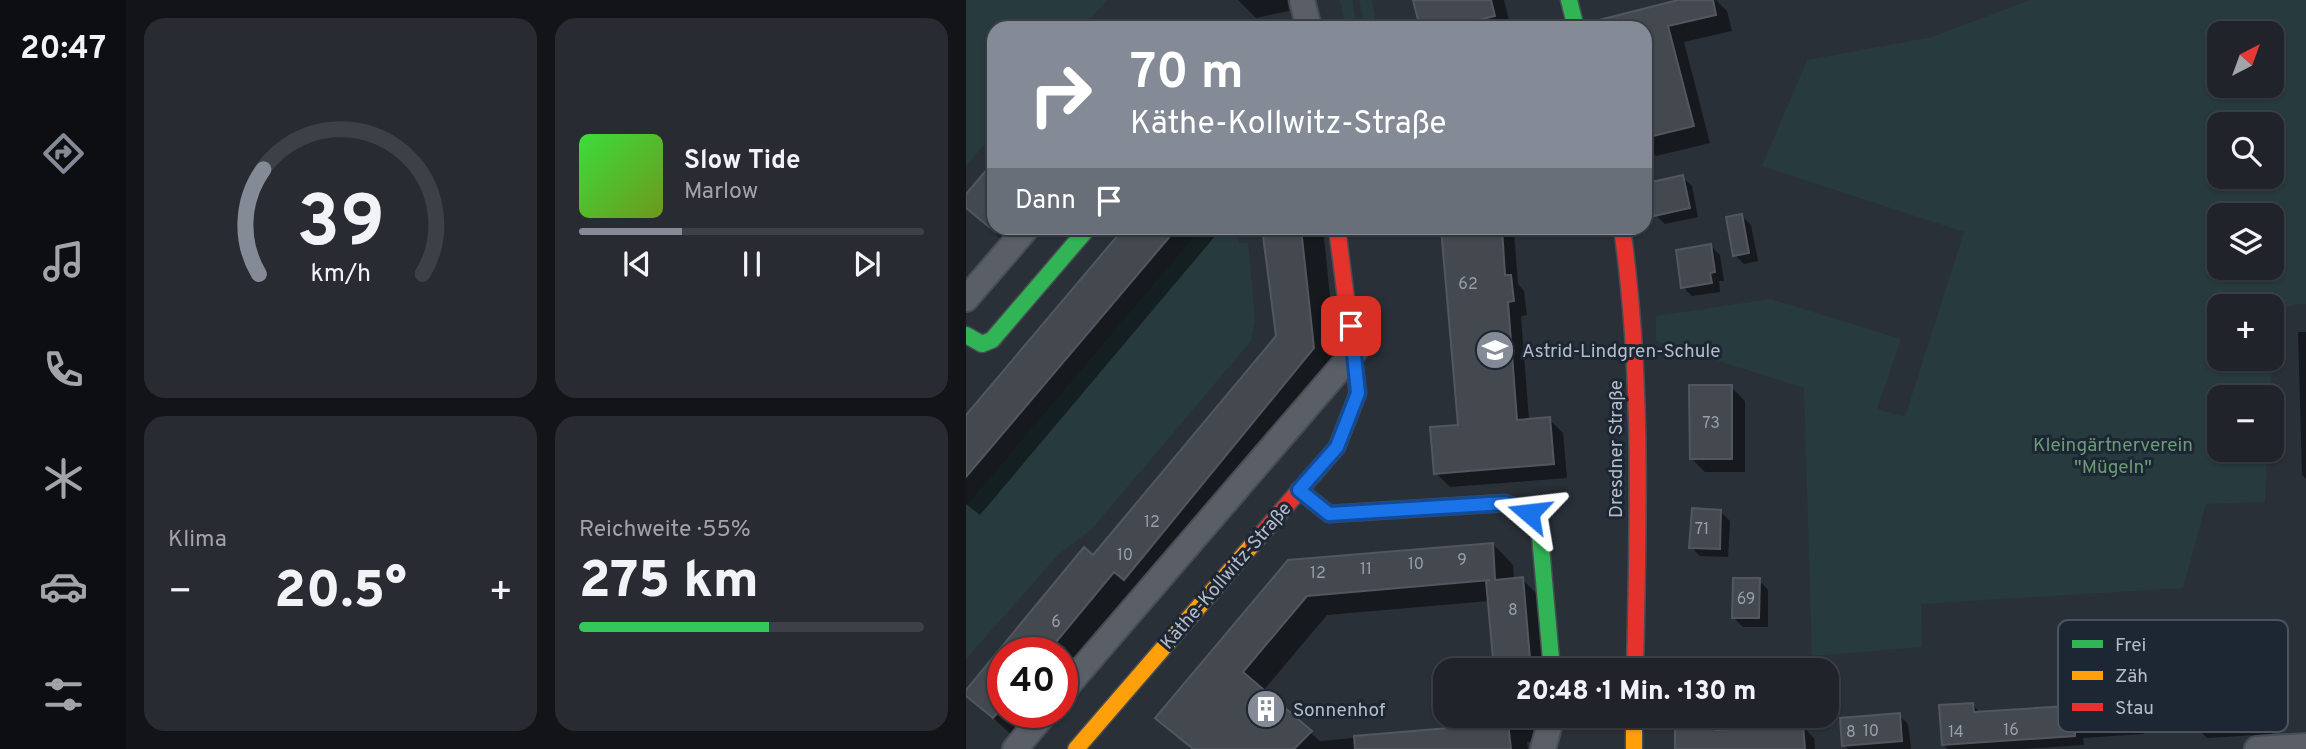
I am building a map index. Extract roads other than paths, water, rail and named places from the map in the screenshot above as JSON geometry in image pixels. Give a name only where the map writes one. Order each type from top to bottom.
[{"type":"street","points":[[1302,0],[1307,21]]},
{"type":"street","points":[[1569,0],[1574,21]]},
{"type":"street","points":[[966,299],[1021,235]]},
{"type":"street","points":[[966,335],[982,344],[992,341],[1082,235]]},
{"type":"street","name":"Käthe-Kollwitz-Straße","points":[[1076,749],[1337,447],[1358,393],[1339,235]]},
{"type":"street","name":"Dresdner Straße","points":[[1623,235],[1636,354],[1638,470],[1635,658]]},
{"type":"street","points":[[1078,673],[1355,351]]},
{"type":"street","points":[[1299,490],[1329,514],[1505,503],[1529,513],[1540,536],[1551,658]]},
{"type":"street","points":[[1015,749],[1033,728]]},
{"type":"street","points":[[1543,749],[1549,728]]},
{"type":"street","points":[[1634,728],[1634,749]]},
{"type":"street","points":[[2257,749],[2306,746]]},
{"type":"place","name":"Astrid-Lindgren-Schule","points":[[1495,350]]},
{"type":"place","name":"Sonnenhof","points":[[1266,709]]},
{"type":"park label","name":"Kleingärtnerverein \"Mügeln\"","points":[[2113,455]]}]
